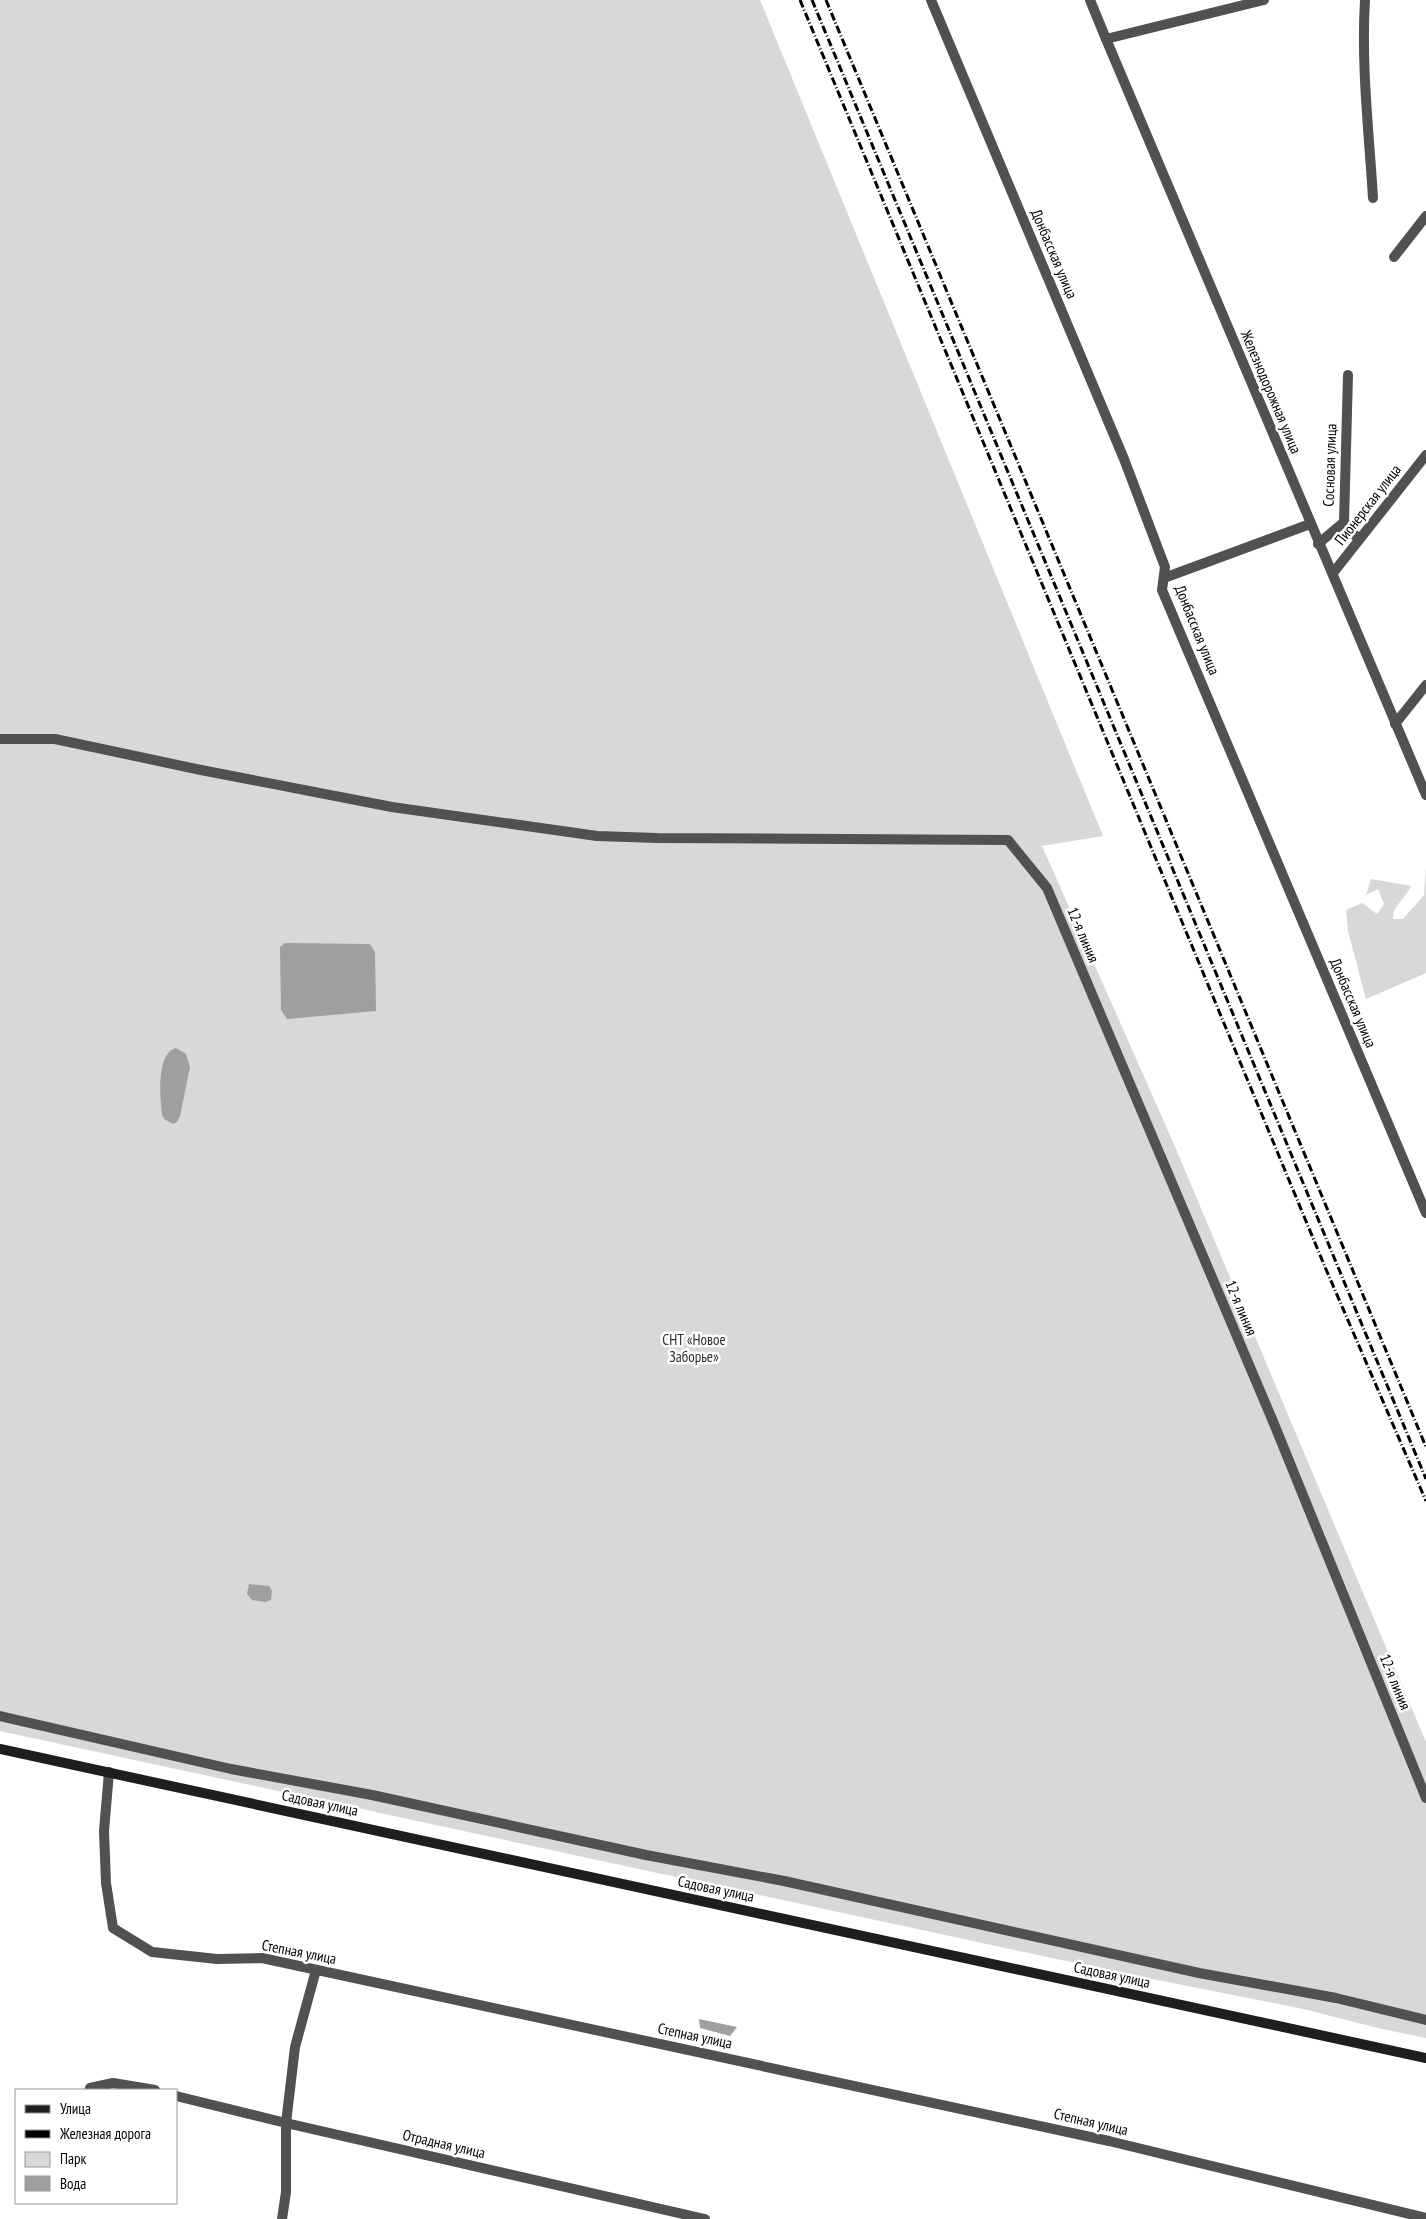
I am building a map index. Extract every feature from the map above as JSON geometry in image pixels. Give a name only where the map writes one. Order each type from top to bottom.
[{"type":"main road","name":"Садовая улица","points":[[0,1749],[1426,2058]]},
{"type":"street","name":"Донбасская улица","points":[[932,0],[1124,459],[1165,567],[1162,590],[1426,1213]]},
{"type":"street","name":"Железнодорожная улица","points":[[1090,0],[1318,544],[1333,573],[1426,795]]},
{"type":"street","points":[[1106,39],[1237,3],[1264,0]]},
{"type":"street","points":[[1364,0],[1365,78],[1373,198]]},
{"type":"street","points":[[1394,256],[1426,216]]},
{"type":"street","name":"Сосновая улица","points":[[1318,544],[1344,522],[1348,375]]},
{"type":"street","name":"Пионерская улица","points":[[1333,573],[1426,455]]},
{"type":"street","points":[[1344,522],[1359,540]]},
{"type":"street","points":[[1164,578],[1310,524]]},
{"type":"street","points":[[1395,724],[1426,686]]},
{"type":"street","name":"12-я линия","points":[[0,739],[55,739],[201,770],[392,807],[597,836],[1008,840],[1047,888],[1272,1419],[1426,1798]]},
{"type":"street","points":[[0,1716],[231,1769],[372,1795],[646,1855],[784,1881],[1199,1973],[1336,1998],[1426,2020]]},
{"type":"street","name":"Степная улица","points":[[109,1772],[104,1831],[106,1884],[113,1928],[152,1952],[217,1959],[262,1958],[1109,2141],[1426,2218]]},
{"type":"street","points":[[282,2219],[286,2192],[286,2123],[295,2047],[316,1970]]},
{"type":"street","points":[[90,2088],[113,2083],[149,2089]]},
{"type":"street","name":"Отрадная улица","points":[[178,2096],[705,2219]]},
{"type":"green space","name":"СНТ «Новое Заборье»","points":[[0,0],[760,0],[1103,836],[1042,846],[1173,1142],[1426,1742],[1426,2038],[1299,2008],[1112,1971],[0,1731]]},
{"type":"green space","points":[[1426,867],[1426,973],[1366,999],[1348,931],[1346,910],[1362,903],[1377,914],[1384,904],[1378,889],[1366,895],[1371,879],[1412,886],[1394,910],[1393,919],[1403,919],[1424,895]]},
{"type":"water","points":[[285,943],[370,944],[375,952],[376,1011],[287,1019],[281,1010],[280,947]]},
{"type":"water","points":[[176,1048],[186,1054],[190,1067],[180,1116],[177,1122],[173,1124],[164,1119],[162,1114],[160,1087],[165,1058]]},
{"type":"water","points":[[249,1584],[269,1586],[272,1591],[271,1600],[265,1602],[252,1600],[247,1594]]},
{"type":"water","points":[[699,2019],[737,2027],[730,2036],[700,2028]]},
{"type":"railway","points":[[800,0],[1325,1267],[1426,1501]]},
{"type":"railway","points":[[812,0],[1426,1479]]},
{"type":"railway","points":[[826,0],[1426,1447]]}]
